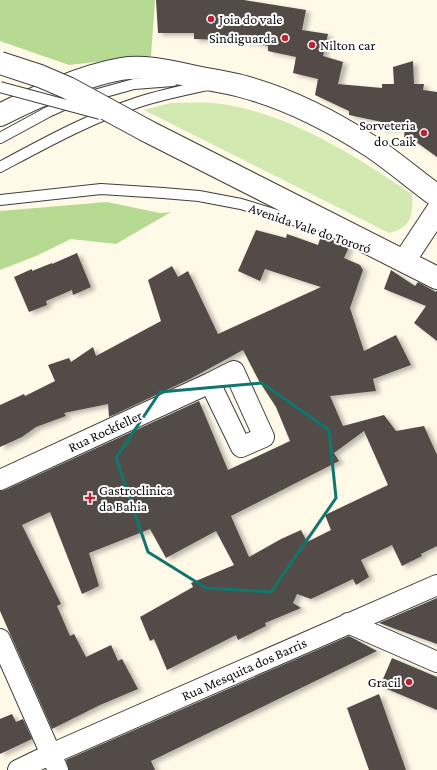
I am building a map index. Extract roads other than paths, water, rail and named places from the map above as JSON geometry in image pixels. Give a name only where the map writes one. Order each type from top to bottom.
[{"type":"street","name":"Avenida Vale do Tororó","points":[[0,63],[40,76],[68,88],[138,126],[437,278]]},
{"type":"street","points":[[0,115],[92,76],[122,69],[149,69],[175,72],[241,86],[291,104],[330,122],[372,148],[437,196]]},
{"type":"street","points":[[404,261],[437,212]]},
{"type":"street","name":"Rua Rockfeller","points":[[0,480],[210,383]]},
{"type":"street","name":"Rua Mesquita dos Barris","points":[[18,770],[55,762],[348,623],[437,584]]},
{"type":"street","points":[[348,623],[437,662]]},
{"type":"street","points":[[0,639],[55,762]]},
{"type":"lane","points":[[0,138],[48,112],[71,102],[111,89],[159,81],[219,82]]},
{"type":"lane","points":[[0,167],[61,135],[108,114],[140,102],[219,82]]},
{"type":"lane","points":[[0,87],[138,126]]},
{"type":"lane","name":"Avenida Vale do Tororó","points":[[0,200],[101,190],[163,192],[199,196],[242,204],[299,221],[404,261]]},
{"type":"place","name":"Joia do vale","points":[[211,19]]},
{"type":"place","name":"Sindiguarda","points":[[285,38]]},
{"type":"place","name":"Nilton car","points":[[312,45]]},
{"type":"place","name":"Sorveteria do Caik","points":[[424,133]]},
{"type":"place","name":"Gastroclinica da Bahia","points":[[90,498]]},
{"type":"place","name":"Gracil","points":[[409,682]]}]
